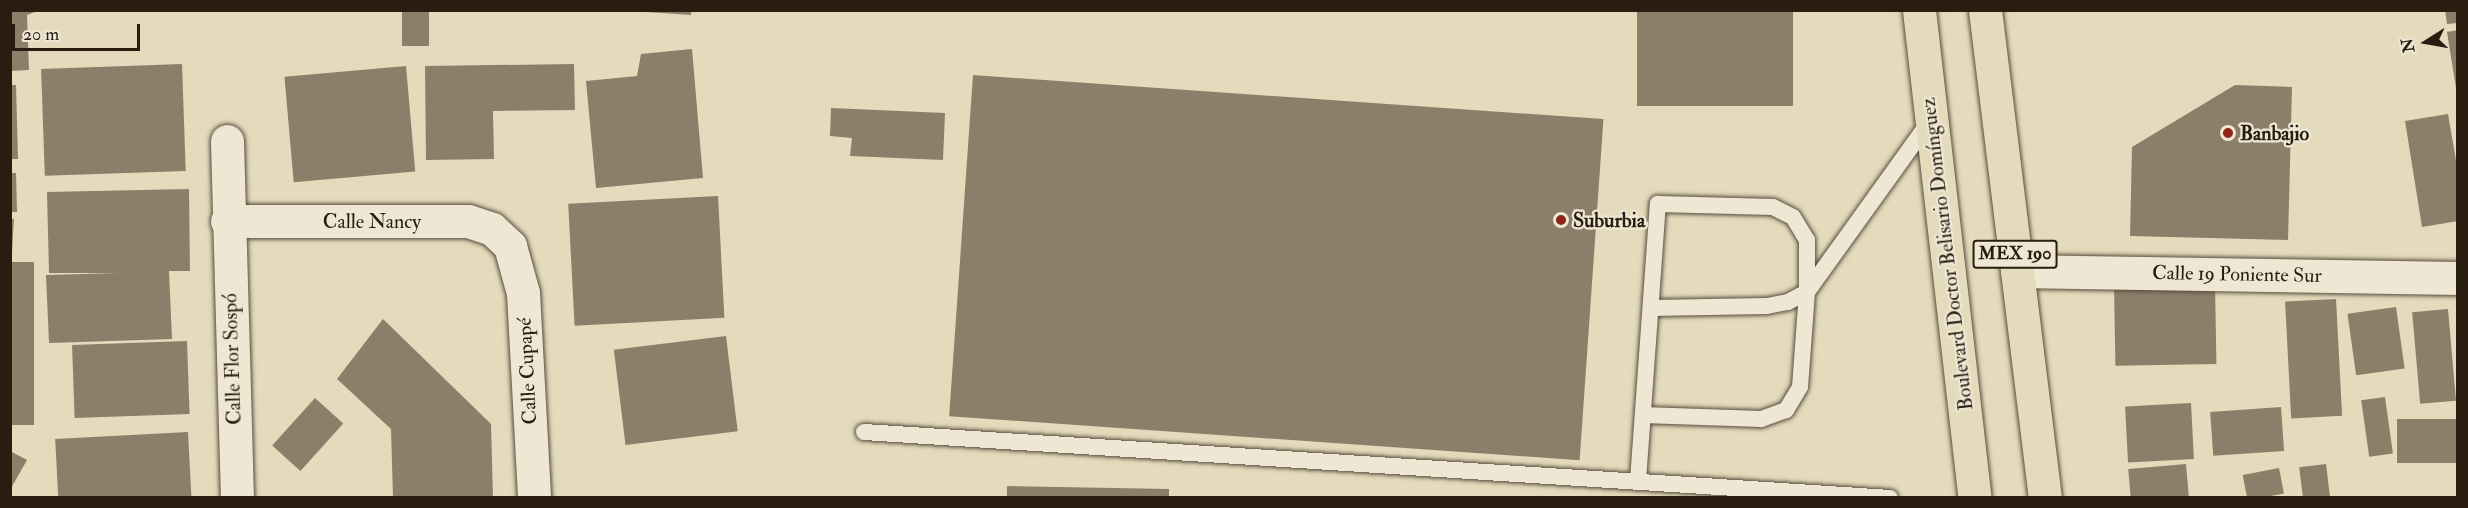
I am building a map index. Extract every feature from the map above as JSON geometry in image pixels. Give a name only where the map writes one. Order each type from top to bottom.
[{"type":"main road","name":"Boulevard Doctor Belisario Domínguez","points":[[1919,10],[1975,498]]},
{"type":"main road","name":"MEX 190","points":[[1985,10],[2044,498]]},
{"type":"street","name":"Calle Flor Sospó","points":[[227,141],[227,221],[237,498]]},
{"type":"street","name":"Calle Nancy","points":[[227,221],[468,221],[492,229],[510,246]]},
{"type":"street","name":"Calle Cupapé","points":[[510,246],[523,293],[534,498]]},
{"type":"street","name":"Calle 19 Poniente Sur","points":[[2017,270],[2457,278]]},
{"type":"lane","points":[[1651,308],[1767,306],[1788,302],[1808,292],[1931,119]]},
{"type":"lane","points":[[1638,481],[1658,204],[1773,207],[1793,217],[1807,240],[1808,292],[1800,387],[1786,410],[1761,419],[1643,415]]},
{"type":"lane","points":[[864,432],[1890,498]]},
{"type":"building","points":[[10,10],[40,10],[27,15],[29,70],[10,71]]},
{"type":"building","points":[[402,10],[429,10],[429,46],[402,46]]},
{"type":"building","points":[[617,10],[691,10],[691,15]]},
{"type":"building","points":[[1637,10],[1793,10],[1793,106],[1637,106]]},
{"type":"building","points":[[2445,10],[2458,10],[2458,23],[2447,24]]},
{"type":"building","points":[[2458,30],[2458,88],[2456,88],[2447,32]]},
{"type":"building","points":[[692,49],[703,178],[596,188],[586,81],[637,76],[641,54]]},
{"type":"building","points":[[182,64],[186,171],[45,176],[41,69]]},
{"type":"building","points":[[574,64],[575,110],[493,111],[494,159],[426,160],[425,66]]},
{"type":"building","points":[[406,66],[415,172],[294,182],[284,77]]},
{"type":"building","points":[[973,75],[1603,119],[1580,460],[949,416]]},
{"type":"building","points":[[10,85],[16,85],[18,159],[10,159]]},
{"type":"building","points":[[2235,85],[2292,87],[2288,240],[2130,236],[2132,147]]},
{"type":"building","points":[[831,108],[945,113],[943,160],[850,156],[852,138],[830,136]]},
{"type":"building","points":[[2448,114],[2458,172],[2458,221],[2422,227],[2405,121]]},
{"type":"building","points":[[10,173],[16,173],[17,212],[10,212]]},
{"type":"building","points":[[189,189],[190,271],[169,271],[172,339],[49,343],[46,275],[119,273],[49,273],[47,192]]},
{"type":"building","points":[[718,196],[724,318],[575,326],[568,204]]},
{"type":"building","points":[[10,219],[14,219],[12,252],[10,252]]},
{"type":"building","points":[[10,262],[34,262],[34,425],[10,425]]},
{"type":"building","points":[[2215,283],[2216,364],[2115,366],[2114,285]]},
{"type":"building","points":[[2336,299],[2342,416],[2291,419],[2285,302]]},
{"type":"building","points":[[2396,307],[2405,368],[2356,375],[2347,314]]},
{"type":"building","points":[[2448,309],[2456,401],[2420,404],[2412,312]]},
{"type":"building","points":[[383,319],[491,424],[493,498],[393,498],[391,429],[337,379]]},
{"type":"building","points":[[726,336],[738,431],[626,445],[614,350]]},
{"type":"building","points":[[187,341],[190,414],[75,418],[72,345]]},
{"type":"building","points":[[2385,397],[2393,453],[2369,457],[2361,400]]},
{"type":"building","points":[[315,398],[343,423],[300,471],[272,446]]},
{"type":"building","points":[[2191,403],[2194,459],[2128,462],[2125,406]]},
{"type":"building","points":[[2281,407],[2284,451],[2213,456],[2210,412]]},
{"type":"building","points":[[2397,419],[2458,419],[2458,463],[2397,463]]},
{"type":"building","points":[[188,432],[191,498],[58,498],[55,439]]},
{"type":"building","points":[[10,451],[27,460],[10,490]]},
{"type":"building","points":[[2186,464],[2189,496],[2131,498],[2128,469]]},
{"type":"building","points":[[2326,464],[2330,498],[2303,498],[2299,467]]},
{"type":"building","points":[[2279,468],[2284,494],[2247,498],[2243,475]]},
{"type":"building","points":[[1007,486],[1169,489],[1169,498],[1007,498]]},
{"type":"place","name":"Banbajio","points":[[2228,133]]},
{"type":"place","name":"Suburbia","points":[[1561,220]]}]
